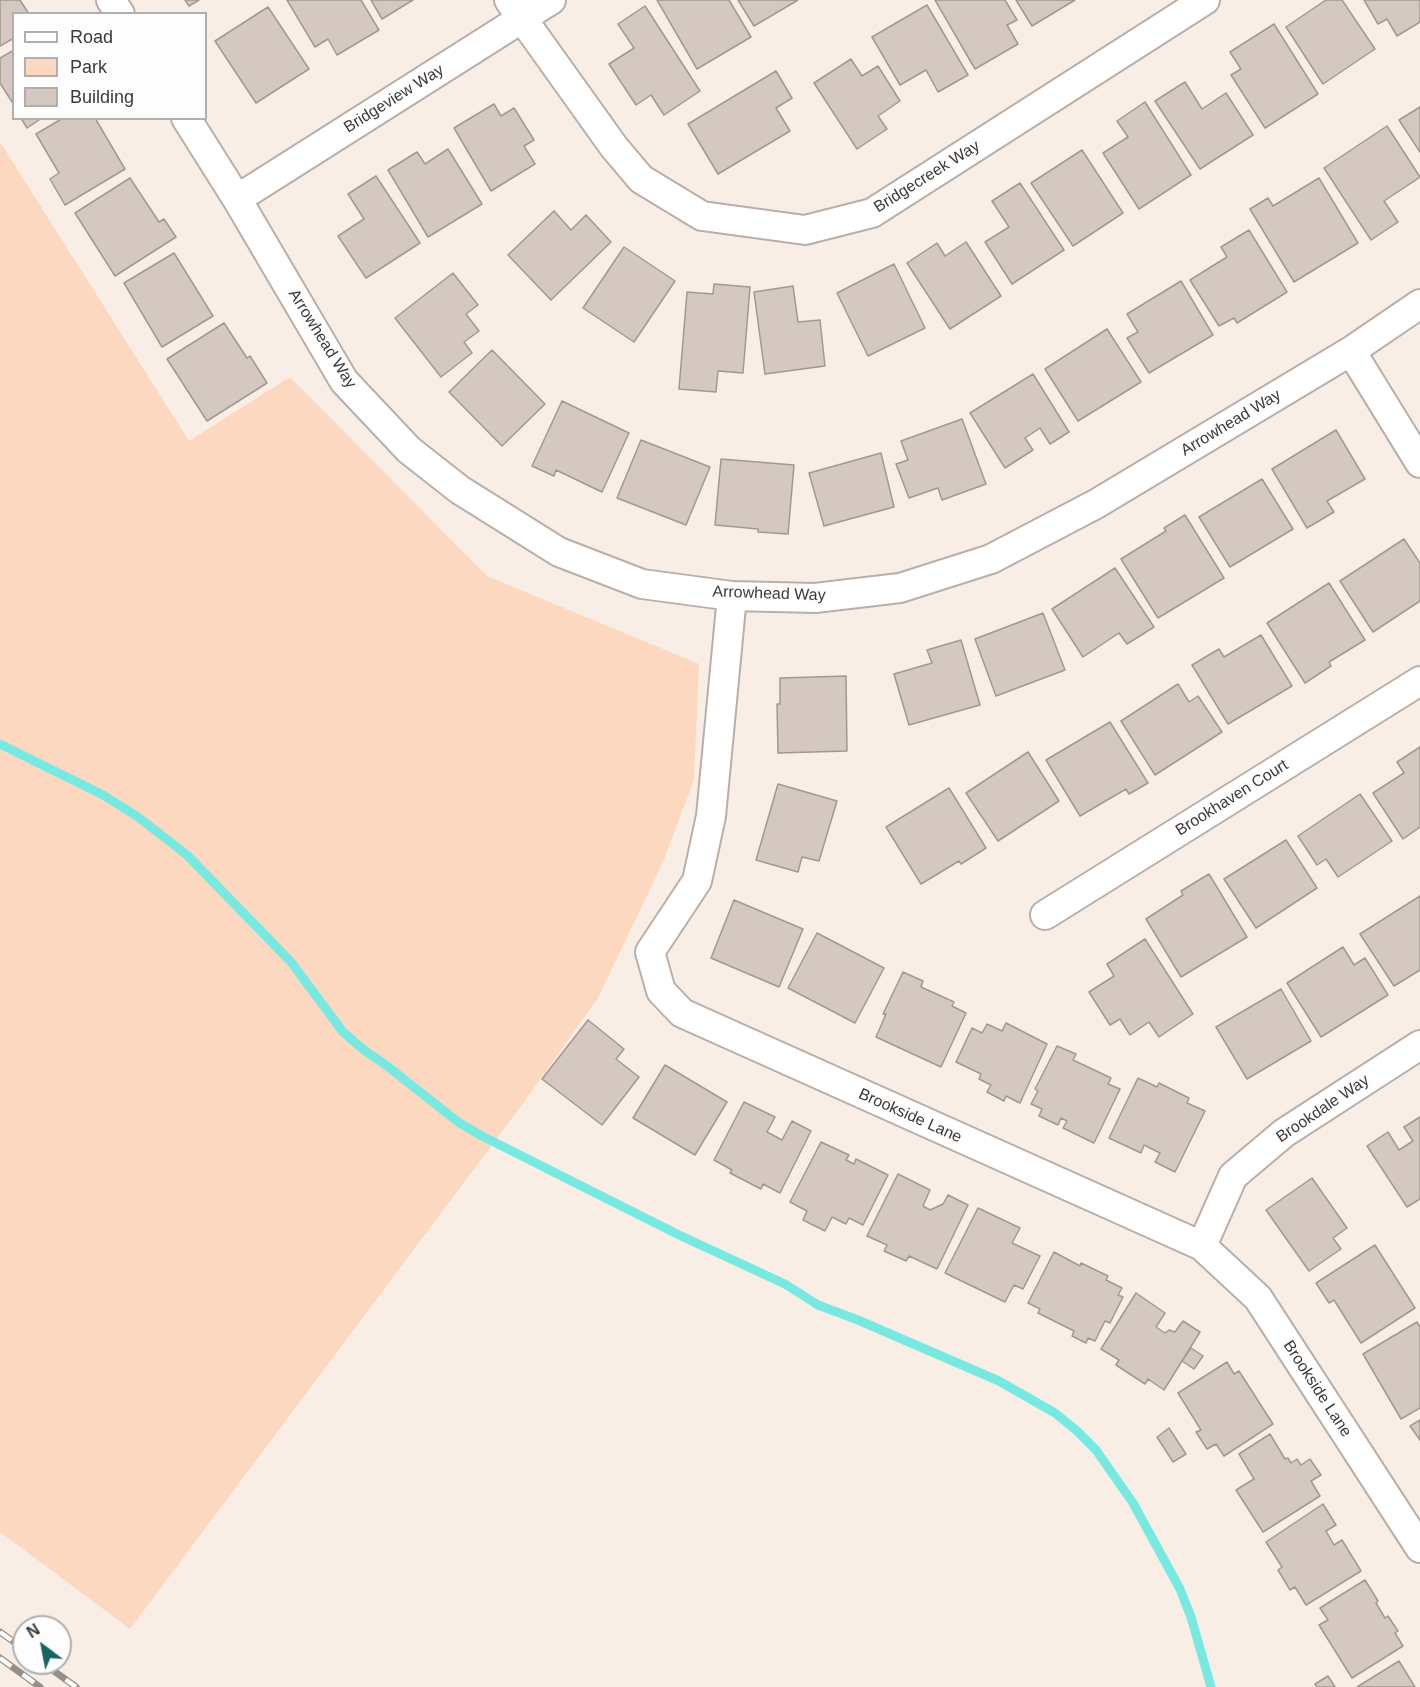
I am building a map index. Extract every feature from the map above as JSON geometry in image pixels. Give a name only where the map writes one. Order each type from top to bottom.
[{"type":"street","name":"Bridgeview Way","points":[[237,199],[515,9],[551,0]]},
{"type":"street","name":"Bridgecreek Way","points":[[515,9],[614,147],[641,179],[702,216],[805,230],[872,213],[1205,0]]},
{"type":"street","name":"Arrowhead Way","points":[[187,120],[237,199],[344,381],[409,450],[460,490],[559,552],[642,584],[732,596],[815,598],[900,588],[991,559],[1095,504],[1352,351],[1420,304]]},
{"type":"street","points":[[1352,351],[1420,463]]},
{"type":"street","name":"Brookside Lane","points":[[732,596],[711,816],[697,881],[650,952],[661,991],[682,1013],[1202,1246],[1258,1298],[1420,1548]]},
{"type":"street","name":"Brookhaven Court","points":[[1045,915],[1420,681]]},
{"type":"street","name":"Brookdale Way","points":[[1202,1246],[1233,1176],[1284,1133],[1420,1046]]},
{"type":"green space","points":[[0,142],[189,441],[290,377],[487,576],[699,664],[694,780],[663,862],[598,998],[524,1102],[130,1629],[0,1532]]},
{"type":"building","points":[[0,0],[20,0],[28,12],[12,12],[12,39],[0,46]]},
{"type":"building","points":[[185,0],[199,0],[189,6]]},
{"type":"building","points":[[287,0],[361,0],[379,30],[337,55],[328,39],[315,47]]},
{"type":"building","points":[[371,0],[413,0],[382,19]]},
{"type":"building","points":[[657,0],[729,0],[751,37],[697,69]]},
{"type":"building","points":[[738,0],[798,0],[754,26]]},
{"type":"building","points":[[935,0],[1005,0],[1017,20],[1007,25],[1018,44],[975,69]]},
{"type":"building","points":[[1016,0],[1075,0],[1032,26]]},
{"type":"building","points":[[1326,0],[1342,0],[1375,49],[1323,84],[1286,27]]},
{"type":"building","points":[[1364,0],[1420,0],[1420,22],[1397,36],[1387,19],[1378,24]]},
{"type":"building","points":[[927,5],[968,75],[938,92],[926,70],[900,85],[872,37]]},
{"type":"building","points":[[645,6],[700,91],[664,115],[651,95],[636,105],[609,64],[634,48],[618,24]]},
{"type":"building","points":[[268,7],[309,69],[256,103],[215,41]]},
{"type":"building","points":[[1274,24],[1318,94],[1265,128],[1231,75],[1241,69],[1230,52]]},
{"type":"building","points":[[12,51],[12,102],[0,83],[0,58]]},
{"type":"building","points":[[851,59],[862,76],[878,66],[900,101],[878,116],[887,129],[857,149],[814,83]]},
{"type":"building","points":[[776,71],[792,98],[776,108],[790,131],[718,174],[688,124]]},
{"type":"building","points":[[1185,82],[1202,109],[1226,93],[1253,135],[1200,169],[1155,101]]},
{"type":"building","points":[[1145,102],[1191,175],[1139,209],[1103,153],[1128,137],[1117,121]]},
{"type":"building","points":[[494,104],[501,116],[514,108],[534,140],[524,146],[535,164],[491,191],[454,128]]},
{"type":"building","points":[[1420,107],[1420,152],[1399,120]]},
{"type":"building","points":[[22,120],[39,120],[27,128]]},
{"type":"building","points":[[60,120],[96,120],[125,169],[65,205],[50,179],[59,173],[36,134]]},
{"type":"building","points":[[1387,126],[1420,177],[1384,201],[1398,222],[1371,240],[1324,168]]},
{"type":"building","points":[[448,149],[482,204],[428,237],[388,170],[417,152],[425,164]]},
{"type":"building","points":[[1082,150],[1123,213],[1073,246],[1031,183]]},
{"type":"building","points":[[376,176],[420,243],[366,278],[338,236],[364,219],[348,194]]},
{"type":"building","points":[[130,178],[159,222],[164,219],[176,237],[115,276],[75,213]]},
{"type":"building","points":[[1319,178],[1358,243],[1294,282],[1250,209],[1268,198],[1273,206]]},
{"type":"building","points":[[1020,183],[1064,250],[1012,284],[985,242],[1009,227],[992,201]]},
{"type":"building","points":[[554,211],[571,230],[586,215],[611,242],[551,300],[508,255]]},
{"type":"building","points":[[1249,230],[1287,292],[1237,323],[1234,318],[1219,326],[1190,280],[1227,257],[1221,247]]},
{"type":"building","points":[[966,242],[1001,296],[950,329],[907,263],[937,243],[945,256]]},
{"type":"building","points":[[624,247],[675,281],[634,342],[583,308]]},
{"type":"building","points":[[174,253],[213,316],[162,347],[124,283]]},
{"type":"building","points":[[894,264],[925,328],[868,356],[837,293]]},
{"type":"building","points":[[453,273],[478,305],[466,314],[479,331],[464,342],[472,353],[441,377],[395,318]]},
{"type":"building","points":[[1181,281],[1213,335],[1149,373],[1127,338],[1138,332],[1127,314]]},
{"type":"building","points":[[714,284],[750,287],[743,373],[718,371],[716,392],[679,389],[687,292],[713,294]]},
{"type":"building","points":[[793,286],[798,322],[820,320],[825,366],[765,374],[754,292]]},
{"type":"building","points":[[224,323],[247,358],[250,356],[267,383],[207,421],[167,359]]},
{"type":"building","points":[[1107,329],[1141,382],[1078,421],[1045,369]]},
{"type":"building","points":[[492,350],[545,404],[502,446],[449,392]]},
{"type":"building","points":[[1033,374],[1069,432],[1050,444],[1040,428],[1025,438],[1033,450],[1005,468],[970,413]]},
{"type":"building","points":[[562,401],[629,433],[602,492],[556,470],[554,476],[532,466]]},
{"type":"building","points":[[962,419],[986,484],[942,500],[938,488],[909,498],[896,464],[908,460],[901,441]]},
{"type":"building","points":[[1336,430],[1365,479],[1327,501],[1334,512],[1307,528],[1272,469]]},
{"type":"building","points":[[641,440],[710,467],[686,525],[617,498]]},
{"type":"building","points":[[881,453],[894,507],[824,526],[809,473]]},
{"type":"building","points":[[721,459],[794,465],[788,534],[715,525]]},
{"type":"building","points":[[1262,479],[1293,529],[1230,567],[1199,517]]},
{"type":"building","points":[[1185,515],[1224,578],[1158,618],[1121,559],[1166,531],[1164,528]]},
{"type":"building","points":[[1404,539],[1420,563],[1420,601],[1373,632],[1340,581]]},
{"type":"building","points":[[1115,568],[1154,627],[1127,644],[1119,633],[1083,657],[1052,609]]},
{"type":"building","points":[[1329,583],[1365,640],[1329,662],[1331,666],[1305,683],[1267,623]]},
{"type":"building","points":[[1043,613],[1065,670],[996,696],[975,639]]},
{"type":"building","points":[[1261,635],[1292,686],[1228,724],[1192,665],[1219,649],[1224,657]]},
{"type":"building","points":[[961,640],[980,705],[909,725],[894,674],[932,663],[927,650]]},
{"type":"building","points":[[846,676],[847,751],[778,753],[777,704],[780,704],[780,678]]},
{"type":"building","points":[[1178,684],[1189,702],[1198,696],[1222,732],[1155,775],[1121,721]]},
{"type":"building","points":[[1110,722],[1148,783],[1129,794],[1126,789],[1080,816],[1046,760]]},
{"type":"building","points":[[1420,747],[1420,827],[1403,839],[1373,793],[1404,773],[1397,762]]},
{"type":"building","points":[[1028,752],[1059,801],[998,841],[966,793]]},
{"type":"building","points":[[778,784],[837,801],[819,861],[802,857],[798,872],[756,860]]},
{"type":"building","points":[[949,788],[986,848],[961,864],[959,861],[921,884],[886,827]]},
{"type":"building","points":[[1360,794],[1392,841],[1338,877],[1326,859],[1317,865],[1298,836]]},
{"type":"building","points":[[1286,840],[1317,888],[1256,928],[1224,879]]},
{"type":"building","points":[[1209,874],[1247,937],[1181,977],[1146,919],[1183,895],[1181,891]]},
{"type":"building","points":[[1420,896],[1420,970],[1394,986],[1360,934]]},
{"type":"building","points":[[734,900],[803,929],[779,987],[711,958]]},
{"type":"building","points":[[817,933],[884,968],[855,1023],[788,988]]},
{"type":"building","points":[[1145,939],[1193,1014],[1159,1037],[1149,1022],[1130,1035],[1120,1019],[1110,1025],[1089,992],[1114,976],[1107,964]]},
{"type":"building","points":[[1343,947],[1354,965],[1365,958],[1388,995],[1321,1037],[1287,983]]},
{"type":"building","points":[[903,972],[923,981],[921,987],[954,1002],[952,1006],[966,1013],[941,1067],[876,1037],[886,1014],[883,1014]]},
{"type":"building","points":[[1281,989],[1311,1041],[1247,1079],[1216,1027]]},
{"type":"building","points":[[588,1020],[624,1049],[616,1059],[639,1077],[602,1125],[542,1079]]},
{"type":"building","points":[[1006,1023],[1047,1044],[1020,1103],[1006,1096],[1004,1101],[987,1092],[991,1085],[979,1079],[981,1074],[956,1062],[972,1028],[982,1033],[987,1024],[1002,1031]]},
{"type":"building","points":[[1057,1046],[1076,1054],[1073,1060],[1111,1078],[1108,1084],[1120,1089],[1094,1143],[1063,1128],[1067,1121],[1061,1118],[1058,1125],[1039,1116],[1042,1109],[1031,1104],[1038,1091],[1035,1089]]},
{"type":"building","points":[[665,1065],[727,1102],[695,1155],[633,1118]]},
{"type":"building","points":[[1138,1078],[1157,1087],[1159,1083],[1189,1098],[1187,1103],[1205,1111],[1175,1172],[1155,1162],[1160,1153],[1144,1145],[1141,1153],[1109,1138]]},
{"type":"building","points":[[744,1102],[775,1117],[767,1132],[782,1140],[792,1121],[811,1131],[780,1193],[763,1184],[761,1189],[730,1173],[732,1170],[714,1160]]},
{"type":"building","points":[[1420,1117],[1420,1199],[1407,1207],[1367,1146],[1388,1132],[1399,1150],[1413,1141],[1404,1127]]},
{"type":"building","points":[[821,1142],[849,1155],[846,1160],[854,1164],[856,1159],[888,1175],[863,1225],[849,1218],[846,1224],[832,1217],[825,1231],[803,1220],[807,1211],[790,1202]]},
{"type":"building","points":[[898,1174],[930,1190],[923,1206],[930,1210],[943,1204],[948,1195],[968,1205],[937,1269],[909,1256],[906,1261],[884,1251],[887,1245],[867,1236]]},
{"type":"building","points":[[1312,1178],[1347,1228],[1333,1238],[1341,1249],[1309,1271],[1266,1210]]},
{"type":"building","points":[[978,1208],[1020,1228],[1012,1243],[1040,1256],[1023,1289],[1014,1285],[1005,1302],[945,1273]]},
{"type":"building","points":[[1375,1245],[1415,1308],[1361,1343],[1334,1300],[1329,1303],[1316,1283]]},
{"type":"building","points":[[1054,1252],[1080,1266],[1081,1263],[1108,1276],[1106,1280],[1122,1288],[1118,1295],[1123,1297],[1110,1323],[1105,1321],[1095,1341],[1088,1338],[1086,1343],[1072,1336],[1074,1331],[1038,1313],[1040,1309],[1028,1303]]},
{"type":"building","points":[[1136,1293],[1165,1313],[1156,1327],[1165,1333],[1169,1330],[1175,1332],[1183,1321],[1200,1332],[1164,1390],[1148,1379],[1145,1384],[1116,1365],[1119,1360],[1101,1349]]},
{"type":"building","points":[[1417,1322],[1420,1327],[1420,1408],[1401,1419],[1363,1354]]},
{"type":"building","points":[[1191,1348],[1203,1356],[1194,1369],[1182,1361]]},
{"type":"building","points":[[1227,1362],[1234,1374],[1239,1371],[1273,1424],[1224,1456],[1216,1444],[1207,1449],[1196,1432],[1201,1430],[1178,1393]]},
{"type":"building","points":[[1420,1420],[1420,1440],[1410,1426]]},
{"type":"building","points":[[1169,1428],[1186,1454],[1173,1462],[1157,1437]]},
{"type":"building","points":[[1270,1434],[1285,1459],[1288,1458],[1291,1463],[1297,1459],[1301,1465],[1310,1459],[1321,1475],[1311,1481],[1320,1496],[1263,1532],[1236,1490],[1254,1479],[1239,1454]]},
{"type":"building","points":[[1323,1504],[1336,1525],[1326,1531],[1334,1545],[1342,1540],[1361,1571],[1306,1605],[1295,1587],[1290,1590],[1278,1570],[1282,1567],[1266,1542]]},
{"type":"building","points":[[1365,1580],[1385,1618],[1388,1616],[1398,1631],[1395,1633],[1403,1646],[1352,1678],[1319,1625],[1328,1620],[1320,1608]]},
{"type":"building","points":[[1399,1661],[1415,1687],[1357,1687]]},
{"type":"building","points":[[1328,1676],[1335,1687],[1317,1687],[1315,1684]]},
{"type":"waterway","points":[[0,744],[103,795],[138,817],[187,855],[291,962],[343,1032],[458,1122],[679,1235],[785,1284],[818,1305],[999,1381],[1055,1413],[1096,1450],[1133,1503],[1180,1589],[1191,1617],[1211,1687]]},
{"type":"railway","points":[[0,1632],[12,1640]]},
{"type":"railway","points":[[0,1658],[40,1687]]},
{"type":"railway","points":[[60,1675],[76,1687]]}]
